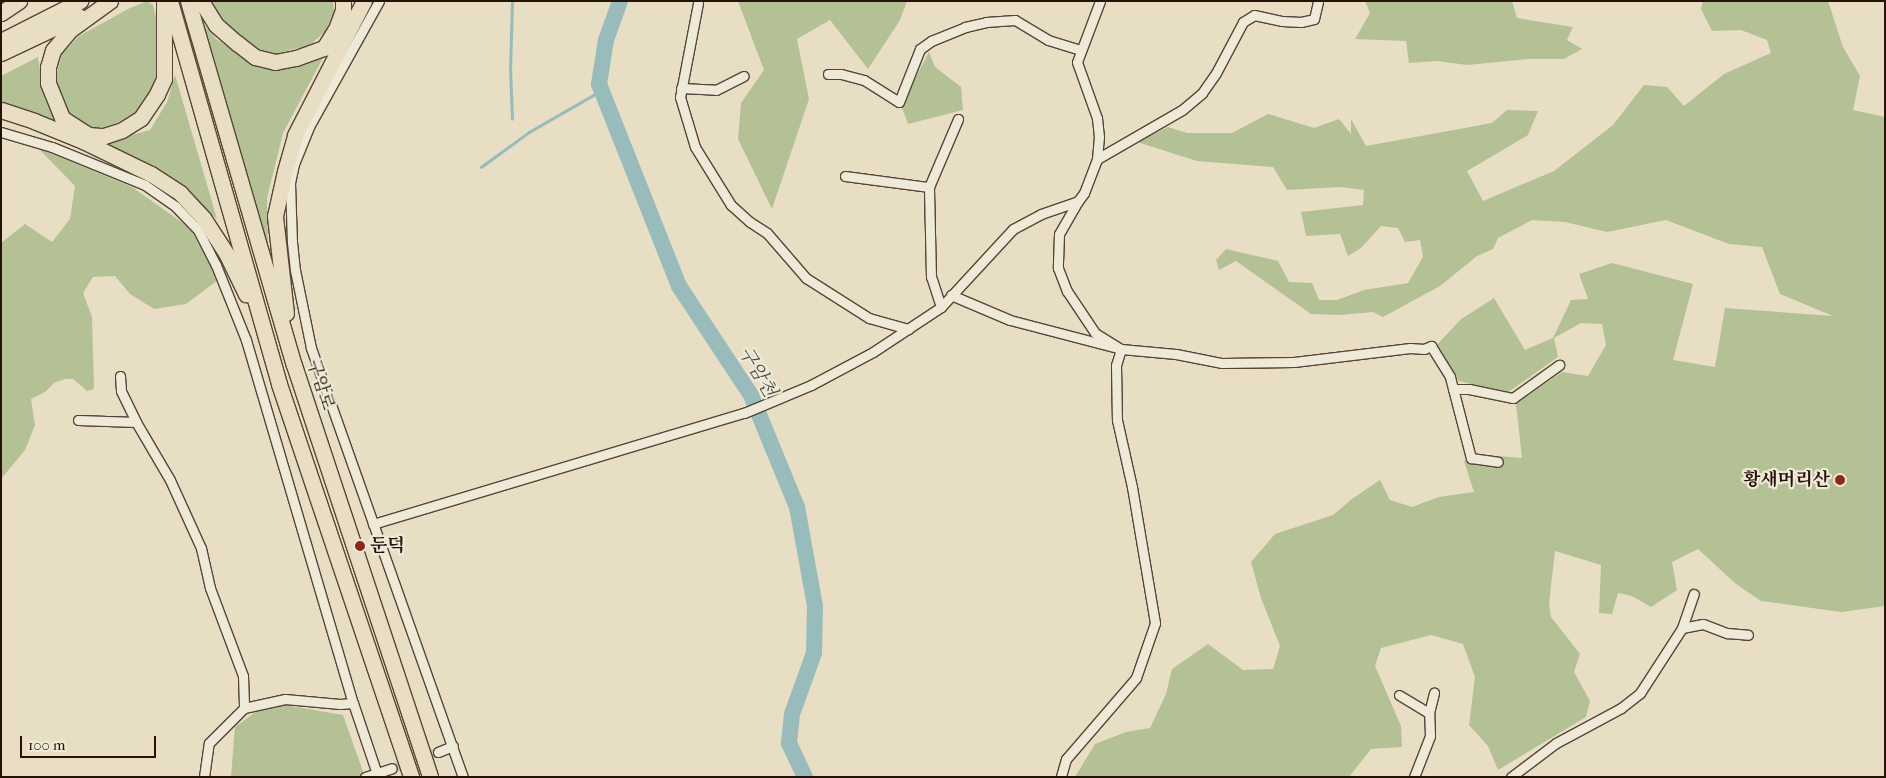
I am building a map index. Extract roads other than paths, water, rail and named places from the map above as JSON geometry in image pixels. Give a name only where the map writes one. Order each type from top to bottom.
[{"type":"highway","points":[[1,13],[18,1]]},
{"type":"highway","points":[[1,41],[80,1]]},
{"type":"highway","points":[[110,1],[70,30],[53,50],[48,67],[48,83],[62,118],[88,135],[104,136],[122,130],[142,118],[157,94],[164,79],[164,1]]},
{"type":"highway","points":[[1,53],[110,1]]},
{"type":"highway","points":[[170,1],[279,384]]},
{"type":"highway","name":"구암로","points":[[188,1],[297,376],[430,777]]},
{"type":"highway","points":[[201,1],[216,25],[237,43],[255,57],[276,62],[296,58],[324,48],[336,29],[343,10],[343,1]]},
{"type":"highway","points":[[297,376],[285,306],[275,216],[295,135],[364,1]]},
{"type":"highway","points":[[1,110],[83,141],[151,174],[180,193],[204,219],[226,253],[245,292],[279,384],[411,777]]},
{"type":"street","points":[[379,1],[309,127],[294,164],[290,183],[295,270],[311,348],[463,777]]},
{"type":"street","points":[[1100,1],[1080,50],[1079,66],[1097,118],[1099,137],[1097,159],[1084,193],[1059,234],[1058,268],[1067,291],[1095,333],[1122,349]]},
{"type":"street","points":[[1097,159],[1182,110],[1202,92],[1216,73],[1242,22],[1254,15],[1282,21],[1302,22],[1314,19],[1318,1]]},
{"type":"street","points":[[698,3],[680,97],[694,147],[731,205],[750,222],[768,233],[806,278],[869,318],[908,329]]},
{"type":"street","points":[[828,74],[841,74],[864,80],[899,102],[920,49],[932,41],[957,30],[986,22],[1015,20],[1048,40],[1080,50]]},
{"type":"street","points":[[681,88],[716,90],[744,76]]},
{"type":"street","points":[[941,307],[930,277],[929,187],[958,119]]},
{"type":"street","points":[[1,132],[52,147],[145,185],[176,207],[198,230],[216,264],[246,340],[353,703],[377,774]]},
{"type":"street","points":[[845,176],[929,187]]},
{"type":"street","points":[[373,524],[744,413],[811,385],[873,352],[941,307],[1013,229],[1041,214],[1078,201]]},
{"type":"street","points":[[951,295],[1010,320],[1122,349],[1176,354],[1210,362],[1267,364],[1410,348],[1424,349],[1431,346],[1450,377],[1471,458],[1498,462]]},
{"type":"street","points":[[1061,777],[1066,759],[1136,678],[1155,623],[1132,487],[1117,420],[1116,365],[1122,349]]},
{"type":"street","points":[[1453,389],[1469,389],[1513,398],[1559,365]]},
{"type":"street","points":[[120,376],[121,391],[136,422],[170,480],[201,548],[210,588],[243,676],[244,708]]},
{"type":"street","points":[[78,420],[136,422]]},
{"type":"street","points":[[1511,777],[1556,743],[1621,708],[1640,693],[1682,628],[1694,594]]},
{"type":"street","points":[[1682,628],[1703,624],[1727,632],[1748,635]]},
{"type":"street","points":[[1414,777],[1430,736],[1429,713],[1434,693]]},
{"type":"street","points":[[1399,695],[1429,713]]},
{"type":"street","points":[[204,777],[209,743],[244,708],[285,700],[340,704],[353,703]]},
{"type":"street","points":[[438,752],[453,746]]},
{"type":"street","points":[[365,777],[392,768]]},
{"type":"waterway","points":[[512,1],[510,70],[512,119]]},
{"type":"waterway","name":"구암천","points":[[620,1],[606,40],[599,84],[679,286],[751,395],[797,507],[815,606],[814,653],[792,714],[789,743],[805,777]]},
{"type":"waterway","points":[[481,167],[529,132],[602,90]]},
{"type":"tunnel","points":[[392,768],[438,752]]},
{"type":"place","name":"황새머리산","points":[[1840,480]]},
{"type":"place","name":"둔덕","points":[[360,546]]}]
